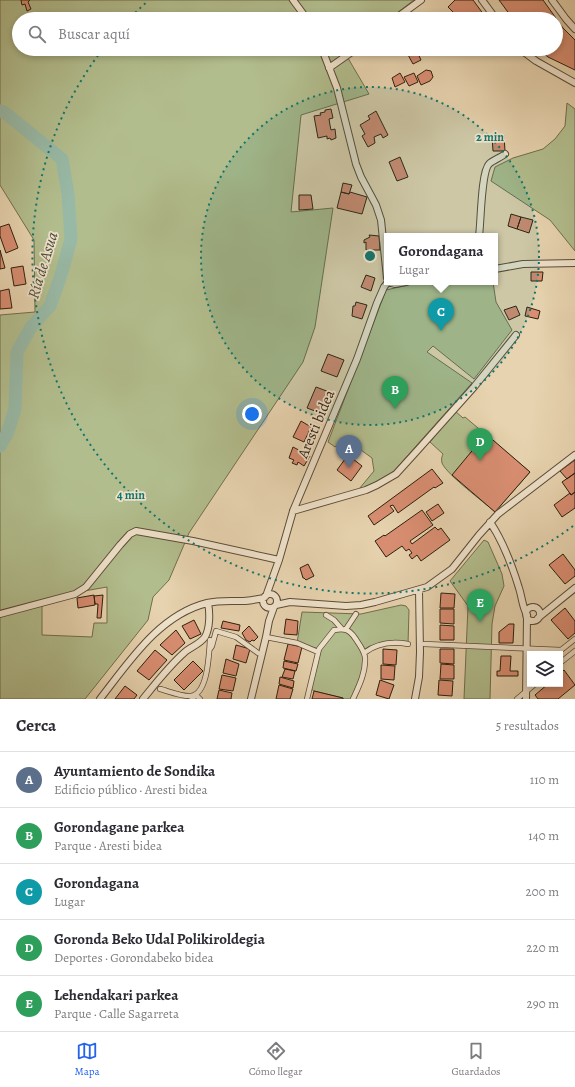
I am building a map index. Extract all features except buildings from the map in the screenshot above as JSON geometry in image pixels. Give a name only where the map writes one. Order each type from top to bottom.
[{"type":"street","points":[[293,0],[302,12]]},
{"type":"street","points":[[405,12],[421,0]]},
{"type":"street","points":[[482,0],[491,12]]},
{"type":"street","points":[[552,0],[561,12]]},
{"type":"street","points":[[563,15],[575,29]]},
{"type":"street","points":[[325,56],[337,88],[356,164],[381,220],[384,249]]},
{"type":"street","points":[[329,68],[346,56]]},
{"type":"street","points":[[529,56],[575,83]]},
{"type":"street","points":[[480,233],[483,179],[486,167],[489,163],[505,154]]},
{"type":"street","points":[[498,268],[523,264],[575,263]]},
{"type":"street","name":"Aresti bidea","points":[[265,601],[293,511],[354,366],[377,303],[386,285]]},
{"type":"street","points":[[293,511],[366,490],[396,474],[474,387],[516,335]]},
{"type":"street","points":[[269,621],[265,601],[270,594],[290,602],[346,606],[375,602],[419,590],[432,584],[452,569],[490,522],[575,455]]},
{"type":"street","points":[[490,522],[496,530],[510,560],[521,594],[523,608],[527,616],[533,620],[538,618],[575,588]]},
{"type":"street","points":[[0,614],[75,594],[86,587],[120,545],[130,534],[136,531],[193,541],[278,560]]},
{"type":"street","name":"Aresti bidea","points":[[273,579],[274,596]]},
{"type":"street","points":[[415,699],[419,677],[420,652],[419,590]]},
{"type":"street","points":[[521,594],[523,598],[540,612],[538,618]]},
{"type":"street","points":[[251,699],[269,621],[277,600],[274,596]]},
{"type":"street","points":[[100,699],[157,630],[176,616],[194,607],[218,601],[265,601]]},
{"type":"street","points":[[265,601],[270,608],[290,602]]},
{"type":"street","points":[[143,699],[174,662],[204,638],[207,632],[208,603]]},
{"type":"street","points":[[526,699],[527,616],[529,609],[554,605]]},
{"type":"street","points":[[307,699],[319,649],[334,630],[343,629],[356,614]]},
{"type":"street","points":[[326,615],[334,620],[343,629],[352,633],[364,653],[364,671],[360,685],[353,699]]},
{"type":"street","points":[[209,650],[212,646],[216,631],[236,637],[258,653]]},
{"type":"street","points":[[266,637],[297,643],[318,652]]},
{"type":"street","points":[[558,651],[575,639]]},
{"type":"street","points":[[192,699],[200,690],[204,680],[210,640]]},
{"type":"street","points":[[364,653],[372,647],[382,644],[397,642],[408,644]]},
{"type":"street","points":[[424,644],[527,648],[549,651]]},
{"type":"street","points":[[563,659],[575,651]]},
{"type":"street","points":[[517,699],[531,687]]},
{"type":"street","points":[[160,689],[189,696],[196,695]]},
{"type":"street","points":[[196,695],[200,699]]},
{"type":"green space","points":[[0,0],[414,0],[398,12],[12,12],[12,56],[347,56],[369,94],[301,115],[291,212],[333,208],[315,327],[303,362],[189,533],[169,580],[153,597],[148,620],[85,699],[0,699],[0,315],[35,312],[34,240],[0,185]],"holes":[[[107,587],[107,623],[94,623],[92,637],[42,635],[42,606],[60,601],[84,591]]]},
{"type":"green space","points":[[567,103],[575,109],[575,251],[550,220],[491,181],[495,167],[513,158],[543,149],[555,139],[565,126]]},
{"type":"green space","points":[[408,285],[493,285],[496,302],[512,330],[474,379],[433,346],[427,352],[472,383],[393,472],[371,486],[359,489],[374,471],[372,458],[350,442],[339,444],[335,447],[328,442],[386,290]]},
{"type":"green space","points":[[455,411],[463,418],[465,417],[530,472],[495,512],[445,468],[442,463],[443,454],[430,442]]},
{"type":"green space","points":[[484,540],[488,542],[502,574],[504,586],[495,606],[492,624],[490,699],[464,699],[468,606],[450,581]]},
{"type":"green space","points":[[401,605],[406,606],[409,610],[408,644],[382,644],[364,653],[364,671],[353,699],[343,699],[314,691],[310,688],[319,649],[297,643],[302,612],[361,614]]},
{"type":"waterway","name":"Ría de Asua","points":[[0,111],[4,112],[62,159],[68,194],[71,239],[61,275],[50,306],[31,327],[17,352],[15,409],[7,434],[0,446]]},
{"type":"place","name":"Gorondagana","points":[[441,331]]},
{"type":"place","name":"Gorondagane parkea","points":[[395,409]]},
{"type":"place","name":"Goronda Beko Udal Polikiroldegia","points":[[480,461]]},
{"type":"place","name":"Ayuntamiento de Sondika","points":[[349,468]]},
{"type":"place","name":"Lehendakari parkea","points":[[480,622]]}]
